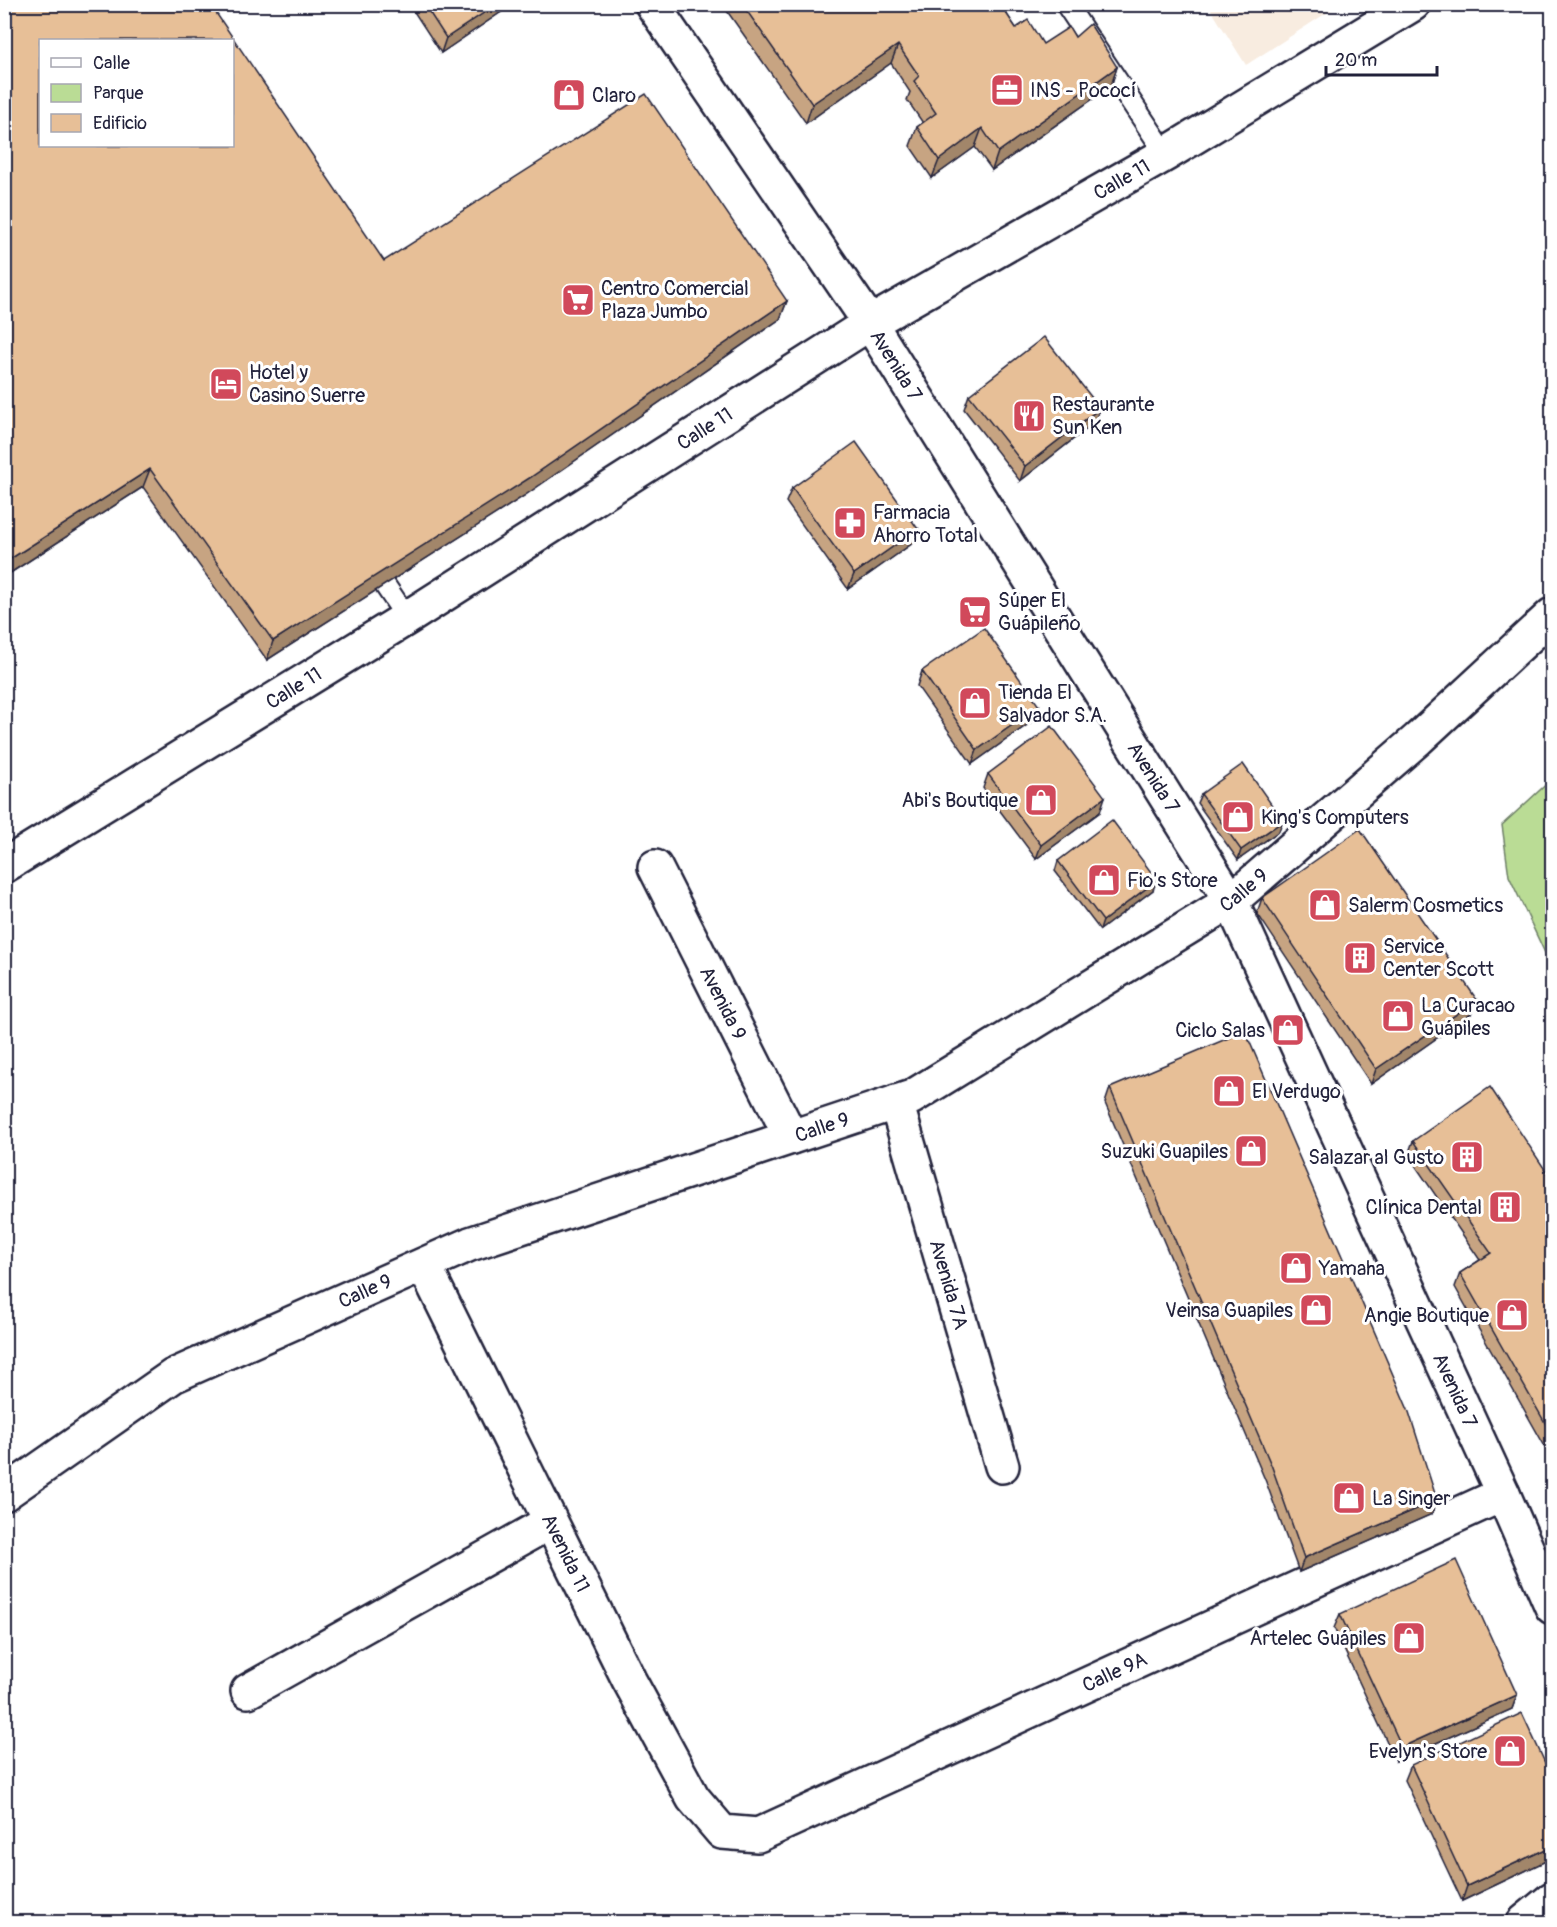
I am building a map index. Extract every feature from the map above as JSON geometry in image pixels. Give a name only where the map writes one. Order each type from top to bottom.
[{"type":"street","name":"Avenida 7","points":[[652,4],[870,323],[1231,901],[1503,1494],[1552,1607]]},
{"type":"street","name":"Calle 11","points":[[4,866],[407,618],[870,323],[1166,154],[1413,4]]},
{"type":"street","name":"Calle 9","points":[[4,1494],[173,1376],[470,1244],[912,1097],[1231,901],[1418,739],[1552,615]]},
{"type":"street","name":"Avenida 9","points":[[655,867],[791,1137]]},
{"type":"street","name":"Avenida 7A","points":[[896,1102],[1002,1466]]},
{"type":"street","name":"Avenida 11","points":[[424,1265],[629,1680],[693,1798],[722,1832]]},
{"type":"street","name":"Calle 9A","points":[[722,1832],[758,1834],[1503,1494]]},
{"type":"street","points":[[248,1691],[550,1522]]},
{"type":"street","points":[[1524,1923],[1552,1899]]},
{"type":"lane","points":[[1066,4],[1166,154]]},
{"type":"lane","points":[[361,550],[407,618]]},
{"type":"shaded area","points":[[1208,5],[1339,5],[1246,65]]},
{"type":"green space","points":[[1552,779],[1552,968],[1509,876],[1502,825]]},
{"type":"building","name":"Hotel y Casino Suerre","points":[[4,4],[210,4],[234,39],[39,39],[39,147],[234,147],[234,39],[384,261],[646,94],[787,301],[531,477],[273,641],[150,469],[4,563]]},
{"type":"building","points":[[424,4],[497,4],[446,38]]},
{"type":"building","name":"INS - Pococí","points":[[742,4],[1000,4],[1016,28],[1028,20],[1043,44],[1069,27],[1075,37],[1090,24],[1117,67],[998,152],[982,128],[939,160],[917,127],[936,113],[914,81],[919,76],[898,45],[812,104]]},
{"type":"building","name":"Restaurante Sun Ken","points":[[1044,337],[1100,408],[1025,466],[969,395]]},
{"type":"building","name":"Farmacia Ahorro Total","points":[[856,442],[918,529],[854,574],[792,488]]},
{"type":"building","name":"Tienda El Salvador S.A.","points":[[984,628],[1039,706],[977,750],[922,671]]},
{"type":"building","name":"Abi's Boutique","points":[[1052,726],[1105,797],[1041,845],[988,774]]},
{"type":"building","name":"King's Computers","points":[[1243,764],[1283,821],[1241,850],[1201,794]]},
{"type":"building","name":"Fio's Store","points":[[1112,820],[1157,880],[1103,921],[1058,861]]},
{"type":"building","points":[[1360,829],[1477,1000],[1376,1069],[1262,898]]},
{"type":"building","points":[[1245,1031],[1409,1412],[1437,1500],[1304,1558],[1272,1467],[1110,1088]]},
{"type":"building","points":[[1490,1087],[1552,1180],[1552,1435],[1460,1273],[1491,1253],[1413,1141]]},
{"type":"building","points":[[1456,1560],[1517,1695],[1402,1747],[1340,1614]]},
{"type":"building","points":[[1522,1713],[1552,1778],[1552,1846],[1467,1886],[1411,1765]]},
{"type":"place","name":"INS - Pococí","points":[[1007,90]]},
{"type":"place","name":"Claro","points":[[569,95]]},
{"type":"place","name":"Centro Comercial Plaza Jumbo","points":[[578,300]]},
{"type":"place","name":"Hotel y Casino Suerre","points":[[226,384]]},
{"type":"place","name":"Restaurante Sun Ken","points":[[1029,416]]},
{"type":"place","name":"Farmacia Ahorro Total","points":[[850,523]]},
{"type":"place","name":"Súper El Guápileño","points":[[975,612]]},
{"type":"place","name":"Tienda El Salvador S.A.","points":[[975,703]]},
{"type":"place","name":"Abi's Boutique","points":[[1041,800]]},
{"type":"place","name":"King's Computers","points":[[1238,817]]},
{"type":"place","name":"Fio's Store","points":[[1104,880]]},
{"type":"place","name":"Salerm Cosmetics","points":[[1325,905]]},
{"type":"place","name":"Service Center Scott","points":[[1360,958]]},
{"type":"place","name":"La Curacao Guápiles","points":[[1398,1016]]},
{"type":"place","name":"Ciclo Salas","points":[[1288,1030]]},
{"type":"place","name":"El Verdugo","points":[[1229,1091]]},
{"type":"place","name":"Suzuki Guapiles","points":[[1251,1151]]},
{"type":"place","name":"Salazar al Gusto","points":[[1467,1157]]},
{"type":"place","name":"Clínica Dental","points":[[1505,1207]]},
{"type":"place","name":"Yamaha","points":[[1296,1268]]},
{"type":"place","name":"Veinsa Guapiles","points":[[1316,1310]]},
{"type":"place","name":"Angie Boutique","points":[[1512,1315]]},
{"type":"place","name":"La Singer","points":[[1349,1498]]},
{"type":"place","name":"Artelec Guápiles","points":[[1409,1638]]},
{"type":"place","name":"Evelyn's Store","points":[[1510,1751]]}]
